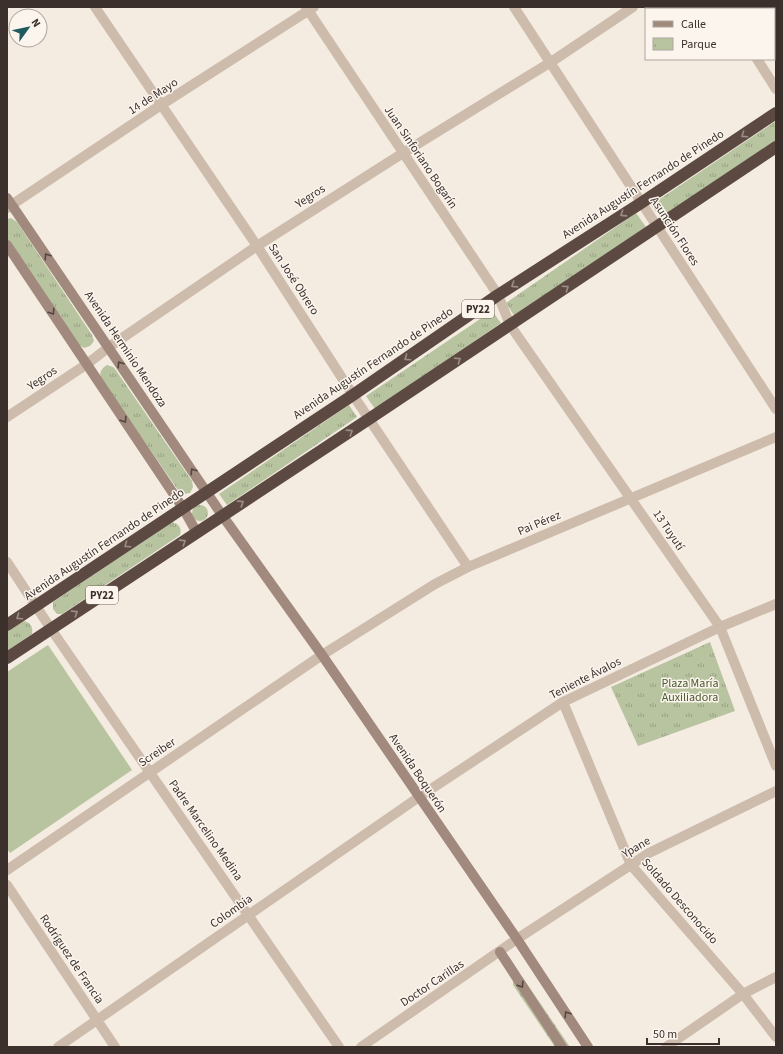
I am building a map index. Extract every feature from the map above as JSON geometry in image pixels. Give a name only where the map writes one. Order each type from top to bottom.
[{"type":"highway","name":"Avenida Augustín Fernando de Pinedo","points":[[7,625],[353,395],[498,295],[641,203],[776,113]]},
{"type":"highway","name":"PY22","points":[[7,658],[369,419],[776,147]]},
{"type":"street","name":"San José Obrero","points":[[95,7],[257,246],[353,395],[468,568]]},
{"type":"street","name":"Asunción Flores","points":[[514,7],[776,408]]},
{"type":"street","name":"Yegros","points":[[7,417],[87,364],[109,347],[257,246],[403,153],[551,62],[633,7]]},
{"type":"street","name":"14 de Mayo","points":[[9,204],[310,8]]},
{"type":"street","name":"Juan Sinforiano Bogarín","points":[[310,8],[403,153],[498,295],[510,325]]},
{"type":"street","points":[[758,60],[776,89]]},
{"type":"street","name":"Avenida Herminio Mendoza","points":[[9,204],[109,347],[208,492],[222,515]]},
{"type":"street","points":[[7,245],[183,508],[197,533]]},
{"type":"street","name":"13 Tuyutí","points":[[510,325],[720,628],[776,766]]},
{"type":"street","name":"Pai Pérez","points":[[322,655],[435,584],[468,568],[776,437]]},
{"type":"street","name":"Avenida Boquerón","points":[[222,515],[322,655],[517,939],[588,1047]]},
{"type":"street","name":"Padre Marcelino Medina","points":[[7,562],[35,606],[339,1047]]},
{"type":"street","name":"Teniente Ávalos","points":[[419,797],[563,702],[720,628],[776,604]]},
{"type":"street","name":"Screiber","points":[[7,870],[322,655]]},
{"type":"street","name":"Soldado Desconocido","points":[[563,702],[631,865],[743,994],[776,1036]]},
{"type":"street","name":"Ypane","points":[[517,939],[649,853],[776,791]]},
{"type":"street","name":"Colombia","points":[[58,1047],[419,797]]},
{"type":"street","name":"Rodríguez de Francia","points":[[7,885],[115,1047]]},
{"type":"street","name":"Doctor Carillas","points":[[361,1047],[517,939]]},
{"type":"street","points":[[500,952],[562,1047]]},
{"type":"street","points":[[666,1047],[743,994],[776,977]]},
{"type":"green space","points":[[776,121],[776,141],[661,218],[651,205]]},
{"type":"green space","points":[[636,213],[646,227],[515,317],[506,303]]},
{"type":"green space","points":[[11,218],[17,222],[92,335],[94,341],[90,346],[84,348],[78,344],[7,238],[7,219]]},
{"type":"green space","points":[[492,311],[501,323],[375,409],[366,396]]},
{"type":"green space","points":[[107,365],[115,369],[192,481],[193,487],[190,493],[183,494],[178,490],[101,379],[101,371]]},
{"type":"green space","points":[[349,405],[357,417],[227,505],[219,494]]},
{"type":"green space","points":[[200,505],[206,507],[208,513],[206,519],[200,521],[194,519],[192,513],[194,507]]},
{"type":"green space","points":[[172,522],[181,530],[180,535],[62,614],[57,614],[53,609],[53,602]]},
{"type":"green space","points":[[24,621],[31,626],[32,634],[7,651],[7,632]]},
{"type":"green space","name":"Plaza María Auxiliadora","points":[[710,642],[735,711],[638,746],[611,687]]},
{"type":"green space","points":[[48,645],[132,770],[10,853],[7,849],[7,672]]},
{"type":"green space","points":[[522,977],[570,1047],[555,1047],[513,985],[513,981]]}]
